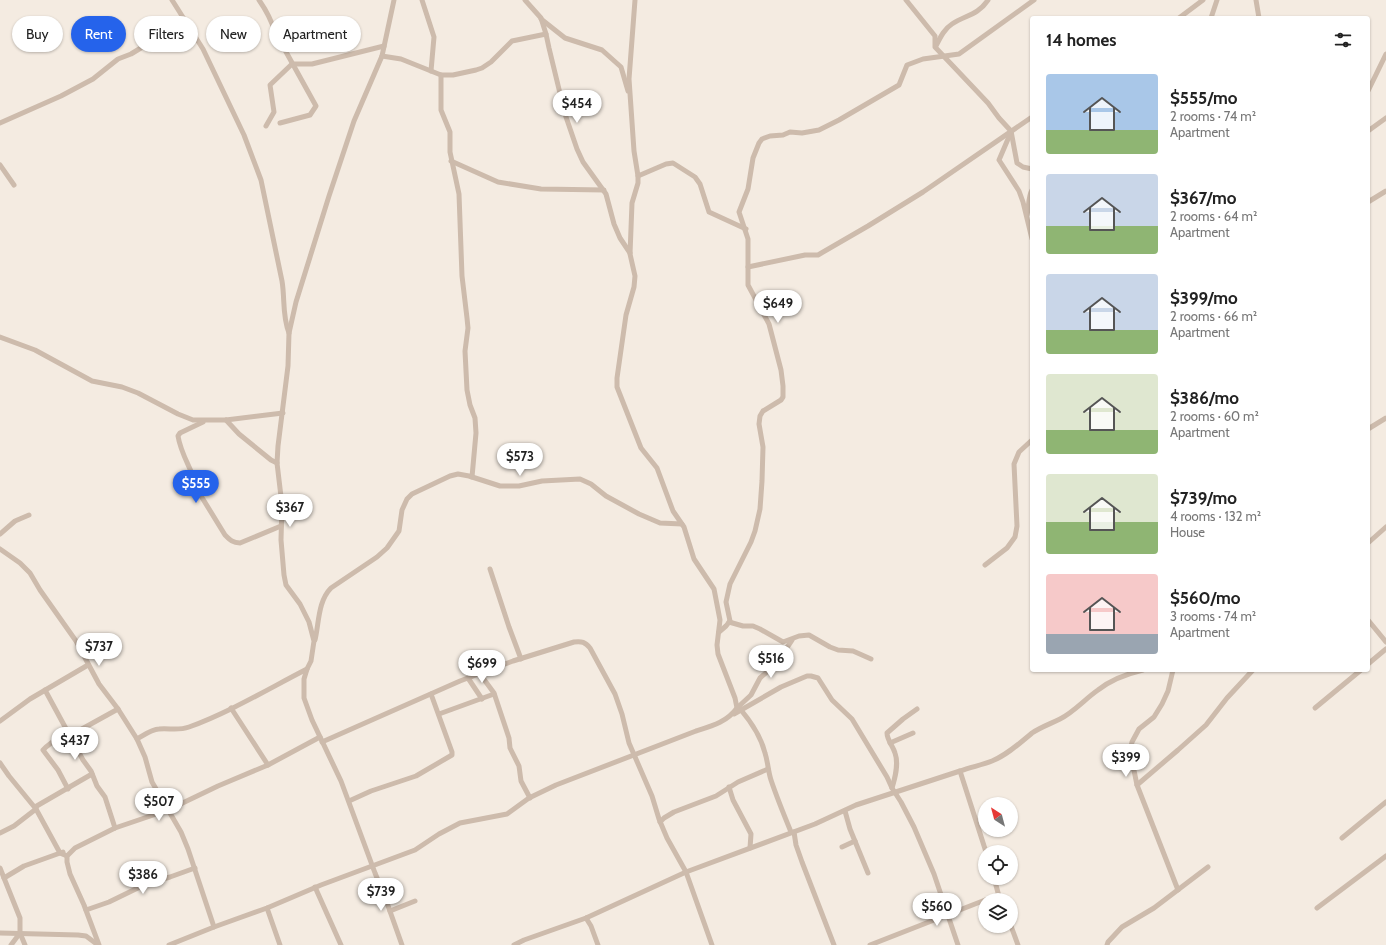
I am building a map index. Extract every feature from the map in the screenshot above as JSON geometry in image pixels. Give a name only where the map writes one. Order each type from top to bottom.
[{"type":"street","points":[[172,0],[182,16]]},
{"type":"street","points":[[259,0],[271,19],[274,32],[316,106],[310,115],[280,122]]},
{"type":"street","points":[[314,641],[309,622],[300,604],[286,585],[281,540],[282,505],[277,463],[288,366],[289,333],[296,302],[354,121],[382,56],[394,0]]},
{"type":"street","points":[[422,0],[434,37],[431,71]]},
{"type":"street","points":[[525,0],[540,18],[565,38],[602,50],[621,67],[630,98]]},
{"type":"street","points":[[635,0],[629,79],[634,151],[638,176],[638,183],[632,203],[630,254],[635,276],[634,287],[626,314],[617,378],[618,387],[641,448],[657,468],[673,511],[686,532],[697,565],[714,589],[720,620],[718,654],[739,709],[756,730],[760,738],[766,754],[768,769],[775,793],[792,832],[834,945]]},
{"type":"street","points":[[906,0],[935,36],[935,47],[988,103],[1011,131],[1017,163],[1023,167],[1030,169]]},
{"type":"street","points":[[935,47],[950,24],[978,11],[988,0]]},
{"type":"street","points":[[719,632],[729,622],[726,602],[730,584],[751,542],[760,509],[763,447],[759,424],[760,416],[763,411],[781,400],[782,397],[781,370],[769,324],[748,285],[748,239],[746,229],[739,212],[748,189],[753,158],[759,143],[762,139],[770,136],[783,135],[790,132],[802,133],[819,130],[854,112],[899,85],[908,65],[923,59],[959,54],[1034,0]]},
{"type":"street","points":[[1182,16],[1203,0]]},
{"type":"street","points":[[1212,16],[1217,0]]},
{"type":"street","points":[[1256,0],[1259,16]]},
{"type":"street","points":[[540,18],[546,34],[565,114],[577,149],[583,162],[604,190],[608,198],[614,224],[620,238],[630,254]]},
{"type":"street","points":[[382,56],[401,58],[441,75],[453,75],[476,70],[491,62],[512,41],[546,34]]},
{"type":"street","points":[[198,42],[244,135],[257,169],[264,192],[282,281],[284,292],[284,315],[289,333]]},
{"type":"street","points":[[266,126],[274,112],[270,84],[292,64],[312,64],[384,46]]},
{"type":"street","points":[[0,123],[61,96],[93,79],[118,60],[134,52]]},
{"type":"street","points":[[1370,87],[1386,55]]},
{"type":"street","points":[[441,75],[441,110],[450,132],[449,144],[451,161],[459,194],[462,276],[468,328],[465,351],[467,390],[470,405],[475,418],[476,433],[472,477]]},
{"type":"street","points":[[748,267],[805,255],[818,255],[923,192],[1030,118]]},
{"type":"street","points":[[1370,130],[1386,118]]},
{"type":"street","points":[[1011,131],[999,160],[1019,191],[1030,230]]},
{"type":"street","points":[[451,161],[498,182],[541,189],[604,190]]},
{"type":"street","points":[[638,176],[666,164],[673,163],[695,177],[700,184],[709,212],[746,229]]},
{"type":"street","points":[[0,164],[14,185]]},
{"type":"street","points":[[1370,201],[1386,191]]},
{"type":"street","points":[[1027,216],[1030,194]]},
{"type":"street","points":[[0,337],[35,350],[92,381],[138,393],[187,418],[199,421],[226,420],[283,413]]},
{"type":"street","points":[[1370,428],[1386,418]]},
{"type":"street","points":[[205,420],[180,433],[178,440],[185,460],[197,484],[198,491],[225,535],[230,541],[240,543],[281,526]]},
{"type":"street","points":[[226,420],[239,434],[271,460],[277,463]]},
{"type":"street","points":[[985,565],[1007,548],[1015,537],[1017,526],[1014,464],[1019,452],[1030,442]]},
{"type":"street","points":[[402,945],[342,781],[321,739],[304,698],[304,679],[311,661],[322,600],[325,594],[386,548],[399,532],[402,510],[407,499],[419,489],[458,474],[500,486],[519,486],[542,481],[580,479],[591,484],[606,496],[639,514],[660,523],[682,524]]},
{"type":"street","points":[[0,534],[15,521],[29,514]]},
{"type":"street","points":[[1370,541],[1386,527]]},
{"type":"street","points":[[0,549],[20,563],[30,573],[40,590],[76,641],[99,684],[118,708],[137,738],[145,757],[152,782],[181,832],[195,868],[214,926]]},
{"type":"street","points":[[490,569],[508,628],[520,659]]},
{"type":"street","points":[[729,622],[743,626],[753,626],[781,642],[786,642],[799,636],[809,635],[820,640],[830,648],[853,651],[871,659]]},
{"type":"street","points":[[1370,622],[1386,642]]},
{"type":"street","points":[[169,945],[214,926],[267,908],[372,865],[415,850],[439,834],[460,823],[507,814],[530,798],[556,785],[724,721],[739,709],[751,695],[760,678],[776,664],[792,639]]},
{"type":"street","points":[[3,881],[24,866],[72,850],[115,828],[168,810],[268,765],[321,739],[468,678],[520,659],[574,642],[582,641],[590,648],[615,694],[622,714],[629,743],[652,796],[660,822],[667,838],[686,872],[712,945]]},
{"type":"street","points":[[1370,662],[1386,649]]},
{"type":"street","points":[[0,721],[30,699],[88,665]]},
{"type":"street","points":[[137,738],[159,729],[183,729],[231,708],[307,669]]},
{"type":"street","points":[[514,945],[586,918],[686,872],[815,824],[856,805],[894,791],[993,761],[1024,741],[1037,730],[1060,719],[1075,709],[1112,680],[1136,672]]},
{"type":"street","points":[[1173,672],[1168,691],[1162,704],[1154,717],[1139,729],[1132,742],[1130,751],[1136,785],[1178,890]]},
{"type":"street","points":[[1136,785],[1206,725],[1227,698],[1251,672]]},
{"type":"street","points":[[1316,708],[1359,672]]},
{"type":"street","points":[[480,674],[494,694],[509,738],[510,748],[520,766],[520,782],[530,798]]},
{"type":"street","points":[[739,709],[781,687],[807,676],[815,676],[821,681],[832,700],[856,725],[887,776],[914,827],[934,874],[958,945]]},
{"type":"street","points":[[468,678],[482,699]]},
{"type":"street","points":[[45,690],[105,797],[115,828]]},
{"type":"street","points":[[349,801],[371,791],[416,776],[452,755],[431,694]]},
{"type":"street","points":[[439,714],[494,694]]},
{"type":"street","points":[[68,789],[58,770],[43,750],[69,733],[118,708]]},
{"type":"street","points":[[231,708],[268,765]]},
{"type":"street","points":[[894,791],[897,759],[886,735],[888,731],[917,709]]},
{"type":"street","points":[[890,743],[913,733]]},
{"type":"street","points":[[0,763],[36,808],[60,853],[67,856]]},
{"type":"street","points":[[660,822],[674,812],[716,796],[729,787],[768,769]]},
{"type":"street","points":[[960,771],[984,845]]},
{"type":"street","points":[[0,833],[14,826],[36,808],[92,774]]},
{"type":"street","points":[[729,787],[733,800],[751,834],[750,848]]},
{"type":"street","points":[[1342,838],[1386,802]]},
{"type":"street","points":[[844,810],[868,873]]},
{"type":"street","points":[[842,847],[855,842]]},
{"type":"street","points":[[72,850],[67,856],[66,862],[86,910],[98,945]]},
{"type":"street","points":[[1317,908],[1386,856]]},
{"type":"street","points":[[1106,945],[1122,928],[1154,908],[1208,867]]},
{"type":"street","points":[[0,868],[3,881],[20,918],[20,933],[25,945]]},
{"type":"street","points":[[86,910],[109,902],[146,884],[195,868]]},
{"type":"street","points":[[315,888],[341,945]]},
{"type":"street","points":[[390,911],[415,901]]},
{"type":"street","points":[[870,945],[947,914],[978,904]]},
{"type":"street","points":[[267,908],[280,945]]},
{"type":"street","points":[[586,918],[591,926],[598,945]]},
{"type":"street","points":[[0,933],[86,936],[98,945]]},
{"type":"street","points":[[11,945],[20,933]]},
{"type":"street","points":[[1014,933],[1018,945]]}]
